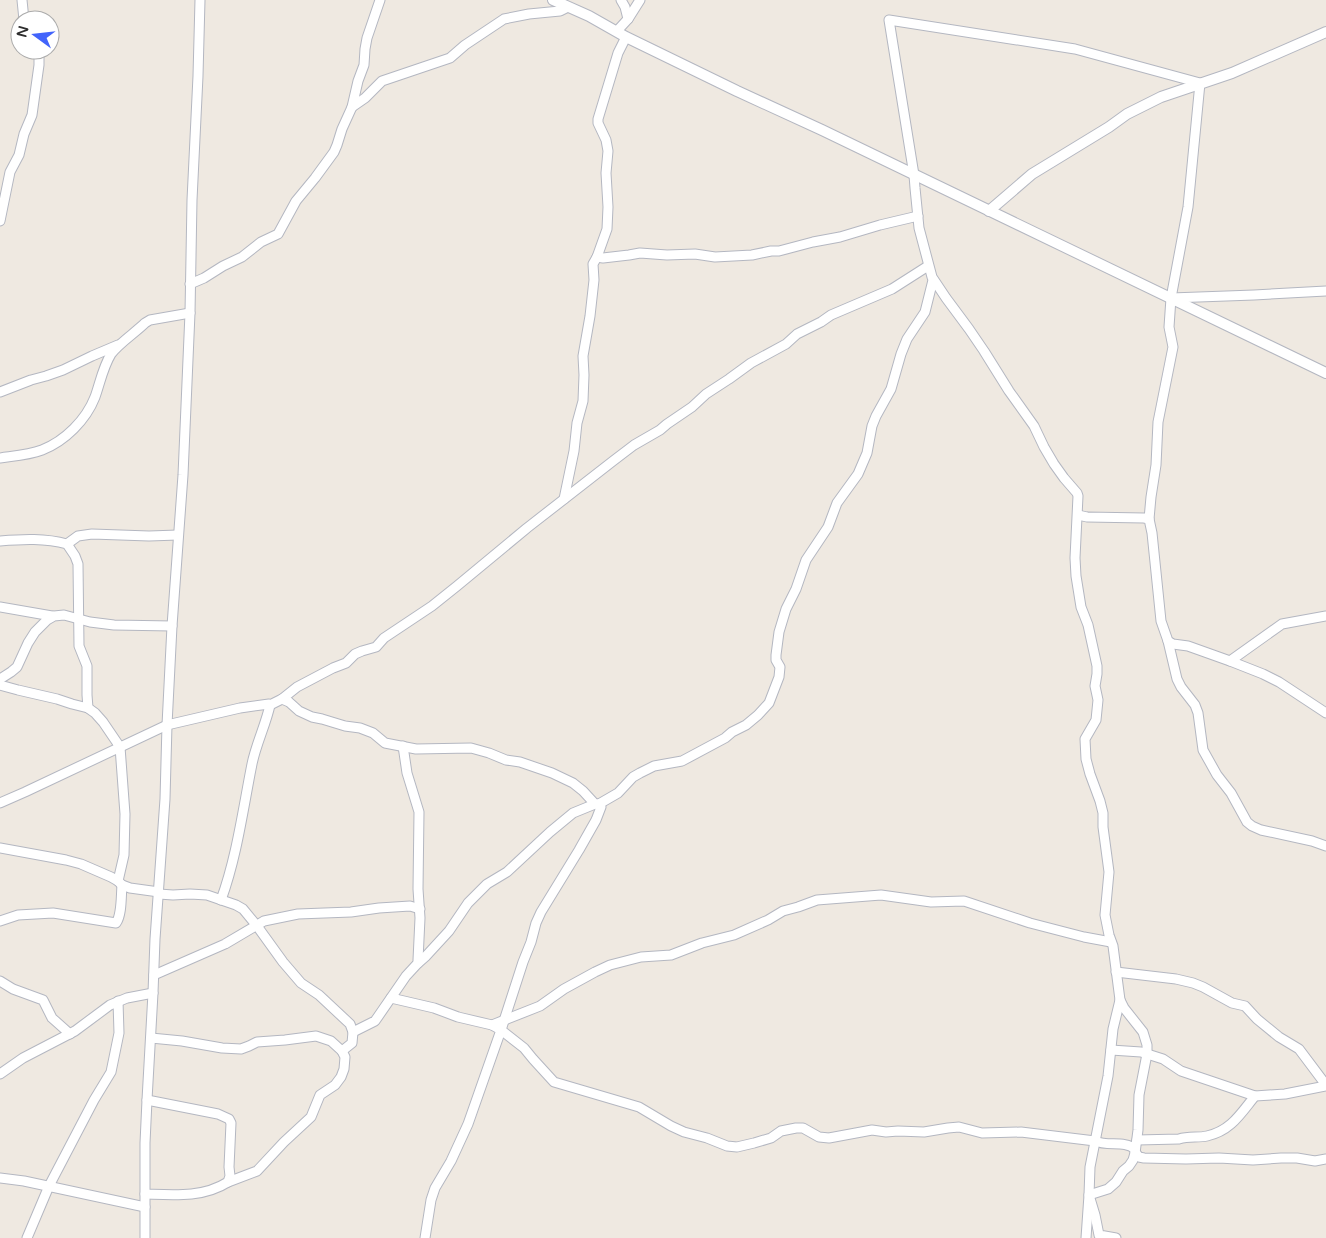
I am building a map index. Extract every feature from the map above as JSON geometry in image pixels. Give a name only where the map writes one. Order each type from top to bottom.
[{"type":"street","points":[[145,1238],[145,1143],[190,313],[192,200],[200,0]]},
{"type":"street","points":[[190,284],[204,278],[242,256],[261,242],[278,234],[296,201],[334,152],[352,107],[364,65],[367,38],[380,0]]},
{"type":"street","points":[[553,0],[602,23],[626,38],[1326,373]]},
{"type":"street","points":[[621,0],[628,19]]},
{"type":"street","points":[[617,32],[640,0]]},
{"type":"street","points":[[352,107],[365,98],[382,81],[450,58],[465,44],[504,19],[554,12],[568,7]]},
{"type":"street","points":[[1089,1195],[1108,1189],[1133,1160],[1137,1140],[1139,1095],[1147,1054],[1146,1040],[1143,1032],[1120,1000],[1112,942],[1104,915],[1109,872],[1103,813],[1086,759],[1086,739],[1096,720],[1098,708],[1097,666],[1088,625],[1081,607],[1076,576],[1077,493],[1054,464],[1034,426],[934,280],[928,266],[918,216],[914,175],[889,20],[1075,49],[1200,83]]},
{"type":"street","points":[[989,211],[1032,174],[1127,114],[1161,97],[1253,65],[1326,32]]},
{"type":"street","points":[[564,499],[574,450],[577,423],[583,401],[583,356],[594,280],[593,264],[607,229],[606,173],[608,151],[598,119],[618,53],[626,38]]},
{"type":"street","points":[[0,221],[10,172],[19,155],[24,134],[32,114],[39,60]]},
{"type":"street","points":[[1200,83],[1188,207],[1172,298],[1169,327],[1173,347],[1158,422],[1156,465],[1150,497],[1150,519],[1160,621],[1168,642],[1177,678],[1195,705],[1198,713],[1204,750],[1217,775],[1231,792],[1247,822],[1261,830],[1312,841],[1326,846]]},
{"type":"street","points":[[0,178],[10,172]]},
{"type":"street","points":[[597,257],[629,255],[640,252],[667,255],[696,254],[715,257],[752,255],[840,237],[886,223],[918,216]]},
{"type":"street","points":[[0,803],[167,725],[240,708],[270,704],[282,699],[297,687],[346,663],[355,654],[376,647],[384,638],[432,606],[612,461],[634,445],[660,430],[750,363],[786,344],[797,334],[831,315],[892,288],[928,266]]},
{"type":"street","points":[[353,1032],[375,1021],[406,976],[449,931],[468,903],[487,884],[507,872],[550,832],[573,814],[618,793],[633,777],[640,773],[654,766],[682,762],[725,738],[752,720],[769,703],[779,676],[780,669],[776,660],[778,632],[786,609],[796,589],[806,560],[828,527],[837,503],[858,474],[867,453],[872,426],[891,389],[907,339],[925,312],[934,280]]},
{"type":"street","points":[[1172,298],[1326,291]]},
{"type":"street","points":[[0,458],[40,451],[54,445],[85,416],[94,400],[102,373],[111,354],[120,345],[150,320],[190,313]]},
{"type":"street","points":[[0,392],[63,370],[120,345]]},
{"type":"street","points":[[1078,515],[1150,519]]},
{"type":"street","points":[[67,544],[78,536],[92,534],[178,535]]},
{"type":"street","points":[[0,542],[33,539],[58,542],[67,544],[75,556],[78,564],[79,646],[87,666],[88,708]]},
{"type":"street","points":[[0,607],[52,616],[60,614],[90,622],[114,625],[172,626]]},
{"type":"street","points":[[0,678],[17,666],[35,632],[52,616]]},
{"type":"street","points":[[1230,661],[1282,624],[1326,616]]},
{"type":"street","points":[[1168,642],[1188,646],[1263,674],[1279,682],[1326,713]]},
{"type":"street","points":[[0,685],[88,708],[95,713],[120,747],[125,814],[124,855],[120,883],[120,914],[116,923],[53,913],[18,915],[0,921]]},
{"type":"street","points":[[282,699],[289,702],[299,711],[312,717],[360,728],[373,733],[385,743],[416,749],[479,749],[506,760],[534,766],[578,786],[601,807],[596,820],[539,918],[468,1124],[430,1200],[425,1238]]},
{"type":"street","points":[[221,900],[230,876],[245,807],[252,763],[270,704]]},
{"type":"street","points":[[403,746],[407,773],[419,812],[418,963]]},
{"type":"street","points":[[0,848],[81,864],[130,888],[173,896],[207,895],[243,909],[301,983],[319,995],[350,1024],[353,1032],[352,1043],[342,1051]]},
{"type":"street","points":[[391,998],[434,1008],[492,1026],[503,1026],[516,1015],[540,1006],[571,985],[610,965],[636,958],[671,955],[702,943],[734,935],[783,911],[798,908],[817,900],[881,895],[931,902],[964,901],[1030,923],[1112,942]]},
{"type":"street","points":[[154,975],[225,944],[264,921],[298,914],[351,912],[419,905]]},
{"type":"street","points":[[1111,1050],[1141,1052],[1163,1058],[1181,1070],[1255,1096],[1285,1094],[1326,1085],[1299,1049],[1279,1037],[1245,1006],[1232,1003],[1193,983],[1176,979],[1116,972]]},
{"type":"street","points":[[0,981],[13,989],[43,1000],[52,1018],[70,1034]]},
{"type":"street","points":[[0,1074],[23,1058],[75,1031],[110,1005],[127,998],[153,993]]},
{"type":"street","points":[[1086,1238],[1090,1167],[1108,1076],[1120,1000]]},
{"type":"street","points":[[27,1238],[49,1186],[94,1100],[111,1072],[120,1033],[118,1001]]},
{"type":"street","points":[[503,1026],[554,1082],[639,1107],[684,1132],[728,1146],[737,1147],[754,1143],[771,1138],[781,1131],[796,1128],[803,1128],[819,1137],[829,1138],[872,1130],[924,1132],[959,1128],[982,1133],[1020,1132],[1095,1141],[1105,1144],[1130,1145],[1135,1148],[1135,1152],[1139,1157],[1152,1159],[1219,1158],[1253,1160],[1297,1158],[1315,1161],[1326,1158]]},
{"type":"street","points":[[145,1194],[178,1196],[203,1192],[257,1171],[284,1142],[311,1118],[320,1095],[335,1085],[341,1077],[345,1057],[342,1051],[331,1041],[316,1036],[257,1042],[241,1049],[150,1038]]},
{"type":"street","points":[[1137,1140],[1179,1139],[1216,1134],[1234,1122],[1255,1096]]},
{"type":"street","points":[[147,1100],[218,1114],[229,1119],[231,1129],[230,1176],[228,1182]]},
{"type":"street","points":[[0,1178],[24,1181],[146,1207]]},
{"type":"street","points":[[1089,1195],[1099,1235],[1116,1238]]}]
